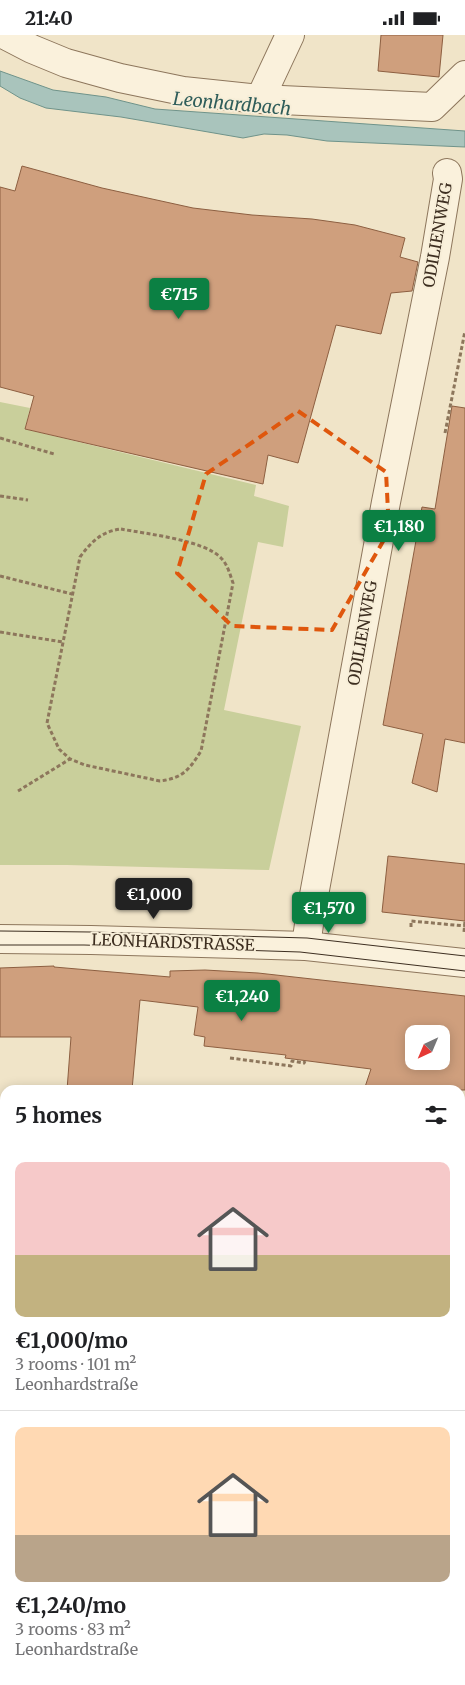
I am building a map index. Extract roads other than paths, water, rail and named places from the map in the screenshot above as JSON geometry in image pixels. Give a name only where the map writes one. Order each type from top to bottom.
[{"type":"street","points":[[5,35],[66,63],[120,78],[183,91],[260,99],[432,107],[465,75]]},
{"type":"street","points":[[260,99],[290,35]]},
{"type":"street","name":"ODILIENWEG","points":[[306,946],[387,495],[435,257],[448,179],[447,173]]},
{"type":"street","name":"LEONHARDSTRASSE","points":[[0,939],[306,946],[465,963]]},
{"type":"water","name":"Leonhardbach","points":[[0,71],[53,90],[106,97],[155,109],[465,131],[465,147],[327,141],[287,135],[264,134],[243,138],[121,117],[46,108],[20,98],[0,86]]},
{"type":"tram line","points":[[0,931],[307,938],[465,956]]},
{"type":"tram line","points":[[0,945],[84,945],[300,952],[465,971]]}]
